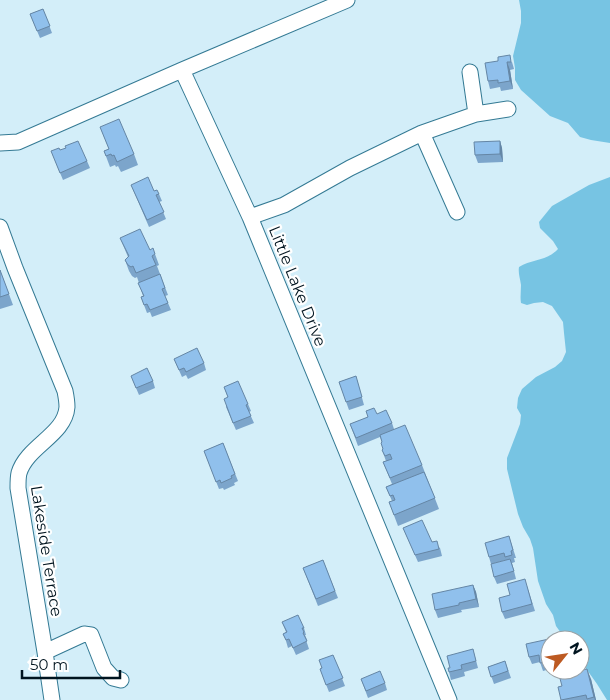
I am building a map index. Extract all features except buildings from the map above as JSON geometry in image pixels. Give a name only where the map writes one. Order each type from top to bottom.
[{"type":"street","points":[[0,143],[18,142],[346,0]]},
{"type":"street","name":"Little Lake Drive","points":[[182,70],[250,217],[450,700]]},
{"type":"street","points":[[470,72],[476,114]]},
{"type":"street","points":[[250,217],[284,205],[350,168],[422,133],[476,114],[508,109]]},
{"type":"street","points":[[422,133],[457,212]]},
{"type":"street","name":"Lakeside Terrace","points":[[0,227],[65,391],[67,406],[65,417],[57,428],[25,461],[19,473],[18,488],[52,700]]},
{"type":"street","points":[[45,652],[84,634],[91,636],[104,668],[113,678],[121,680]]},
{"type":"water","points":[[519,0],[610,0],[610,143],[580,137],[568,123],[550,116],[521,90],[515,80],[513,56],[521,23]]},
{"type":"water","points":[[610,177],[610,700],[607,700],[590,674],[590,630],[559,630],[546,604],[538,581],[533,548],[518,514],[507,469],[507,458],[520,424],[521,415],[517,408],[518,398],[522,389],[536,377],[555,367],[562,361],[566,352],[563,322],[552,306],[543,302],[527,305],[521,303],[519,267],[549,256],[558,249],[540,228],[539,222],[552,206],[589,185]]}]
